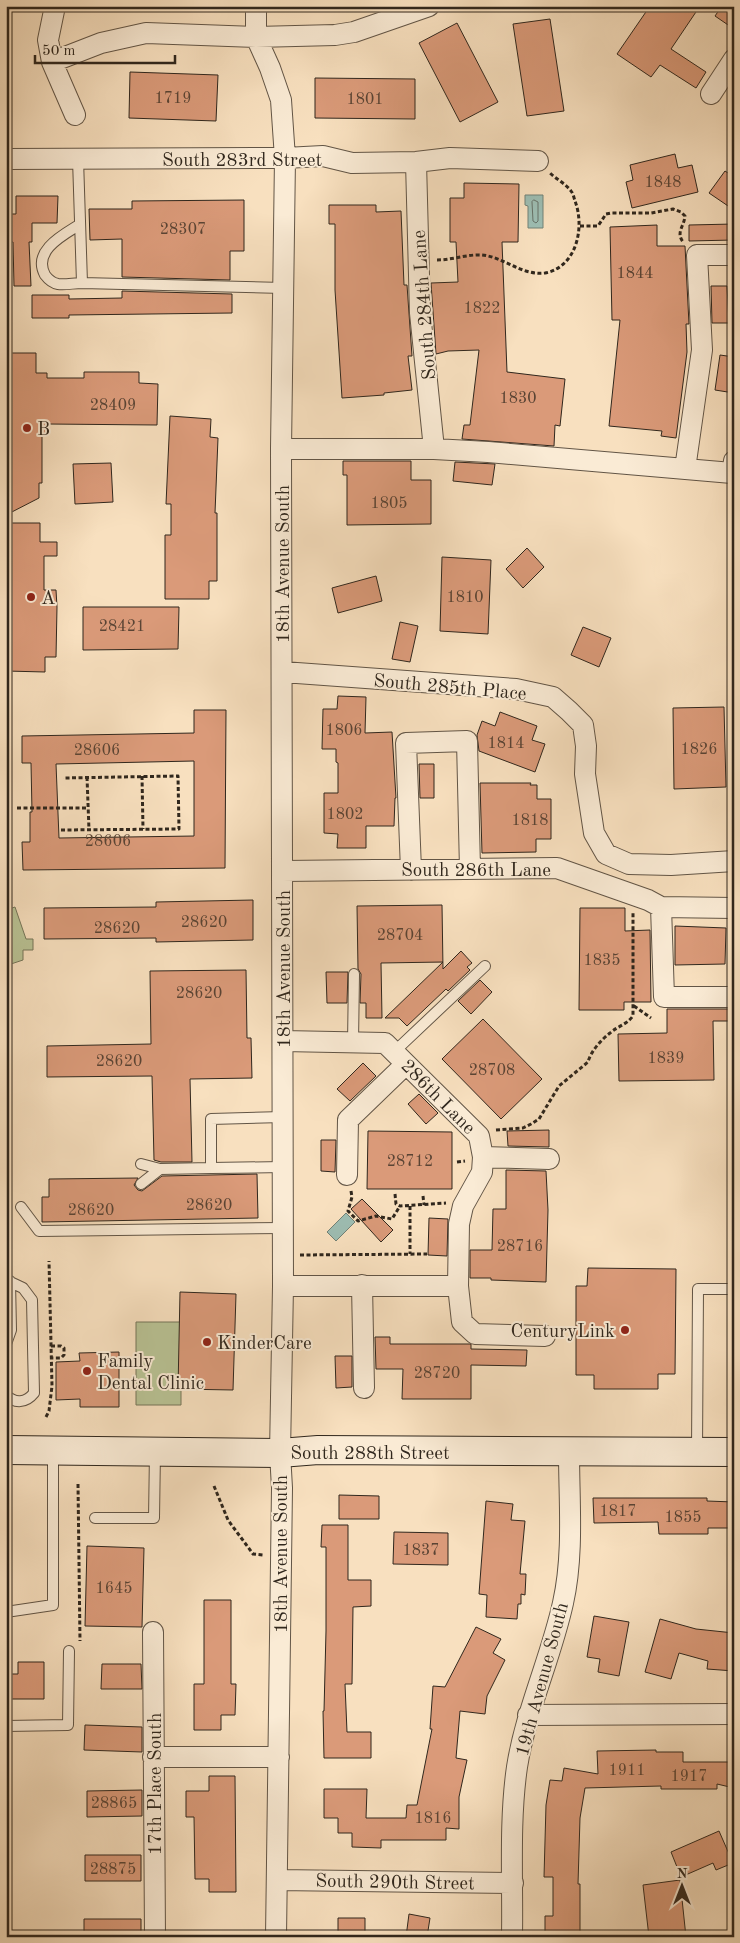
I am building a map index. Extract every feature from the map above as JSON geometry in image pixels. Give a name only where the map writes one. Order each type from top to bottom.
[{"type":"main road","name":"South 288th Street","points":[[6,1450],[734,1452]]},
{"type":"street","points":[[55,6],[48,40],[52,62],[75,115]]},
{"type":"street","name":"18th Avenue South","points":[[256,6],[256,37],[270,68],[281,100],[285,158],[282,449],[283,1286],[280,1452],[282,1488],[276,1937]]},
{"type":"street","points":[[52,62],[101,44],[146,33],[256,37],[335,35],[354,32],[429,6]]},
{"type":"street","points":[[711,94],[734,59]]},
{"type":"street","name":"South 283rd Street","points":[[6,159],[285,158],[323,156],[352,163],[416,162],[450,158],[538,161]]},
{"type":"street","name":"South 284th Lane","points":[[416,162],[420,313],[434,449]]},
{"type":"street","points":[[685,469],[702,350],[697,256],[734,256]]},
{"type":"street","points":[[282,449],[434,449],[732,473],[734,461]]},
{"type":"street","name":"South 285th Place","points":[[283,672],[516,689],[553,698],[569,710],[583,725],[586,746],[586,774],[594,833],[606,854],[629,864],[671,865],[734,861]]},
{"type":"street","points":[[411,870],[406,743],[467,741],[470,869]]},
{"type":"street","name":"South 286th Lane","points":[[283,871],[556,868],[648,900],[661,907],[734,908]]},
{"type":"street","points":[[661,907],[664,998],[734,997]]},
{"type":"street","name":"286th Lane","points":[[283,1041],[385,1043],[479,1136],[483,1157],[482,1172],[463,1206],[458,1224],[458,1286],[462,1322],[475,1334],[545,1336]]},
{"type":"street","points":[[347,1175],[348,1120],[400,1058]]},
{"type":"street","points":[[483,1157],[549,1159]]},
{"type":"street","points":[[362,1285],[364,1388]]},
{"type":"street","points":[[283,1286],[458,1286]]},
{"type":"street","name":"19th Avenue South","points":[[512,1937],[514,1792],[528,1715],[560,1617],[566,1588],[569,1557],[569,1452]]},
{"type":"street","name":"17th Place South","points":[[153,1632],[155,1937]]},
{"type":"street","points":[[528,1715],[734,1714]]},
{"type":"street","points":[[153,1757],[279,1757]]},
{"type":"street","name":"South 290th Street","points":[[277,1880],[513,1883]]},
{"type":"lane","points":[[78,159],[82,283]]},
{"type":"lane","points":[[80,225],[59,238],[43,256],[42,269],[48,279],[57,284],[283,288]]},
{"type":"lane","points":[[400,1058],[485,966]]},
{"type":"lane","points":[[353,1042],[354,974]]},
{"type":"lane","points":[[211,1168],[211,1119],[283,1118]]},
{"type":"lane","points":[[141,1164],[160,1169],[283,1167]]},
{"type":"lane","points":[[141,1184],[160,1169]]},
{"type":"lane","points":[[21,1207],[39,1231],[283,1228]]},
{"type":"lane","points":[[6,1344],[11,1330],[8,1280]]},
{"type":"lane","points":[[6,1395],[15,1401],[21,1402],[26,1401],[34,1393],[32,1300],[23,1288],[8,1280]]},
{"type":"lane","points":[[697,1452],[698,1289],[734,1289]]},
{"type":"lane","points":[[6,1612],[54,1604],[53,1450]]},
{"type":"lane","points":[[95,1518],[154,1518],[155,1451]]},
{"type":"lane","points":[[6,1726],[68,1725],[69,1651]]},
{"type":"path","points":[[419,261],[452,260],[483,255],[496,258],[525,271],[545,272],[557,268],[569,258],[576,244],[580,226],[577,207],[571,190],[538,161]]},
{"type":"path","points":[[580,226],[598,226],[606,214],[611,213],[651,214],[668,209],[676,210],[685,216],[680,236],[697,256]]},
{"type":"path","points":[[142,776],[143,829]]},
{"type":"path","points":[[61,830],[179,829],[178,776],[63,778]]},
{"type":"path","points":[[87,777],[89,830]]},
{"type":"path","points":[[17,808],[88,808]]},
{"type":"path","points":[[491,1130],[522,1128],[539,1119],[559,1086],[588,1062],[590,1053],[611,1031],[627,1024],[633,1016],[634,910]]},
{"type":"path","points":[[633,1006],[651,1018]]},
{"type":"path","points":[[347,1175],[350,1177],[352,1197],[348,1211],[358,1221],[376,1216],[392,1219],[400,1206]]},
{"type":"path","points":[[395,1194],[396,1204],[400,1206],[452,1203]]},
{"type":"path","points":[[424,1196],[424,1205]]},
{"type":"path","points":[[410,1206],[410,1254]]},
{"type":"path","points":[[299,1255],[427,1254]]},
{"type":"path","points":[[46,1417],[51,1403],[54,1380],[51,1358],[49,1261]]},
{"type":"path","points":[[51,1346],[61,1346],[64,1348],[64,1355],[61,1358],[51,1358]]},
{"type":"path","points":[[69,1651],[80,1643],[78,1484]]},
{"type":"path","points":[[214,1486],[228,1520],[253,1554],[281,1558]]},
{"type":"green space","points":[[15,907],[26,939],[33,939],[33,950],[23,950],[23,960],[11,964],[11,936],[6,921],[6,910]]},
{"type":"green space","points":[[136,1322],[181,1322],[181,1405],[136,1405]]},
{"type":"water","points":[[525,195],[543,195],[543,228],[528,228],[528,206],[525,205]]},
{"type":"water","points":[[346,1213],[355,1222],[336,1241],[327,1232]]},
{"type":"building","points":[[650,6],[700,6],[671,49],[706,72],[696,88],[660,65],[651,77],[617,54]]},
{"type":"building","points":[[722,6],[734,6],[734,29],[715,16]]},
{"type":"building","points":[[550,19],[564,111],[527,116],[513,24]]},
{"type":"building","points":[[457,23],[498,102],[460,122],[419,43]]},
{"type":"building","points":[[130,72],[218,75],[216,121],[129,118]]},
{"type":"building","points":[[315,78],[415,79],[415,119],[315,118]]},
{"type":"building","points":[[675,154],[678,168],[692,165],[698,192],[632,208],[626,182],[633,180],[630,165]]},
{"type":"building","points":[[725,171],[734,177],[734,210],[709,193]]},
{"type":"building","points":[[464,183],[519,184],[518,242],[502,242],[507,372],[565,379],[560,426],[555,425],[554,446],[462,439],[464,425],[470,425],[479,350],[448,351],[436,354],[431,283],[458,282],[456,242],[450,242],[450,198],[464,198]]},
{"type":"building","points":[[16,196],[58,196],[57,223],[32,223],[32,242],[29,242],[31,286],[14,286],[13,242],[6,242],[6,214],[16,214]]},
{"type":"building","points":[[244,200],[244,251],[230,251],[230,280],[122,277],[122,239],[90,240],[89,209],[132,209],[132,201]]},
{"type":"building","points":[[329,205],[376,205],[376,212],[401,211],[404,285],[407,285],[412,356],[408,356],[412,390],[384,393],[384,395],[342,398],[335,290],[335,224],[329,224]]},
{"type":"building","points":[[734,224],[734,240],[689,241],[689,225]]},
{"type":"building","points":[[657,225],[657,246],[685,246],[689,324],[686,324],[687,352],[676,438],[661,436],[662,431],[609,426],[620,320],[612,320],[610,227]]},
{"type":"building","points":[[711,286],[727,286],[729,323],[712,323]]},
{"type":"building","points":[[122,291],[232,294],[232,313],[69,315],[69,318],[32,318],[32,295],[69,295],[69,299],[122,298]]},
{"type":"building","points":[[6,353],[36,353],[36,373],[47,373],[47,378],[84,378],[84,372],[139,372],[139,383],[158,384],[157,425],[48,424],[48,435],[42,435],[42,483],[39,483],[39,498],[6,515]]},
{"type":"building","points":[[720,355],[734,357],[734,393],[715,390]]},
{"type":"building","points":[[170,416],[211,419],[210,437],[218,438],[215,513],[217,513],[217,581],[209,581],[209,599],[165,599],[165,535],[171,535],[171,504],[166,504]]},
{"type":"building","points":[[343,461],[411,461],[411,480],[431,480],[431,524],[347,525],[347,475],[343,475]]},
{"type":"building","points":[[455,462],[495,464],[492,485],[453,481]]},
{"type":"building","points":[[111,463],[113,502],[75,504],[73,464]]},
{"type":"building","name":"A","points":[[6,523],[40,523],[40,542],[57,542],[57,556],[44,556],[44,590],[56,590],[57,607],[56,657],[45,657],[45,672],[6,671]]},
{"type":"building","points":[[527,548],[544,567],[523,588],[506,569]]},
{"type":"building","points":[[442,557],[491,560],[488,634],[440,631]]},
{"type":"building","points":[[376,576],[382,601],[338,613],[332,588]]},
{"type":"building","points":[[83,607],[179,607],[178,649],[83,650]]},
{"type":"building","points":[[400,622],[418,626],[410,662],[392,659]]},
{"type":"building","points":[[583,627],[611,638],[599,667],[571,655]]},
{"type":"building","points":[[338,696],[366,697],[365,733],[392,732],[396,798],[394,826],[366,826],[366,848],[337,848],[338,834],[324,833],[324,793],[338,793],[338,763],[336,762],[336,749],[322,749],[323,709],[337,709]]},
{"type":"building","points":[[724,707],[726,787],[674,789],[673,708]]},
{"type":"building","points":[[194,710],[226,710],[225,868],[23,870],[22,842],[30,842],[30,812],[32,812],[31,763],[22,763],[22,736],[194,733]],"holes":[[[194,761],[194,836],[59,838],[56,764]]]},
{"type":"building","points":[[500,712],[537,726],[532,740],[545,744],[535,772],[479,751],[477,735],[482,721],[495,726]]},
{"type":"building","points":[[419,764],[434,764],[434,798],[420,798]]},
{"type":"building","points":[[480,783],[531,783],[530,785],[537,785],[537,799],[551,799],[551,839],[536,839],[536,852],[482,853]]},
{"type":"building","points":[[253,900],[253,940],[156,942],[156,938],[44,939],[44,908],[156,907],[156,902]]},
{"type":"building","points":[[442,905],[443,962],[381,963],[382,1018],[366,1018],[366,1003],[360,1003],[361,974],[358,969],[357,906]]},
{"type":"building","points":[[580,908],[625,908],[625,931],[650,930],[651,1002],[624,1002],[624,1010],[579,1010]]},
{"type":"building","points":[[675,926],[726,928],[725,964],[675,965]]},
{"type":"building","points":[[461,951],[472,963],[467,967],[470,970],[448,991],[446,989],[407,1026],[399,1018],[385,1018],[443,962],[443,969]]},
{"type":"building","points":[[246,970],[247,1038],[251,1038],[252,1078],[190,1079],[192,1162],[161,1162],[154,1160],[152,1076],[47,1077],[47,1046],[151,1044],[150,971]]},
{"type":"building","points":[[326,972],[348,972],[347,1003],[327,1003]]},
{"type":"building","points":[[480,980],[492,992],[471,1014],[458,1001]]},
{"type":"building","points":[[667,1009],[734,1009],[734,1021],[713,1021],[714,1080],[619,1081],[618,1034],[667,1033]]},
{"type":"building","points":[[483,1019],[542,1079],[501,1119],[442,1059]]},
{"type":"building","points":[[363,1063],[376,1076],[350,1101],[337,1089]]},
{"type":"building","points":[[419,1094],[438,1113],[426,1124],[408,1104]]},
{"type":"building","points":[[549,1130],[549,1147],[508,1146],[507,1131]]},
{"type":"building","points":[[368,1131],[452,1132],[452,1189],[367,1189]]},
{"type":"building","points":[[321,1140],[336,1140],[335,1172],[321,1171]]},
{"type":"building","points":[[506,1170],[546,1171],[548,1210],[546,1282],[470,1278],[470,1250],[492,1250],[493,1209],[506,1209]]},
{"type":"building","points":[[257,1174],[258,1218],[42,1222],[42,1197],[49,1197],[49,1179],[138,1178],[134,1185],[138,1190],[142,1191],[162,1176]]},
{"type":"building","points":[[362,1199],[393,1230],[381,1242],[351,1209]]},
{"type":"building","points":[[429,1218],[448,1219],[447,1256],[428,1255]]},
{"type":"building","name":"CenturyLink","points":[[588,1268],[676,1269],[675,1374],[658,1374],[658,1389],[594,1389],[594,1375],[576,1375],[576,1286],[587,1286]]},
{"type":"building","name":"KinderCare","points":[[180,1292],[236,1294],[233,1390],[178,1389]]},
{"type":"building","points":[[375,1337],[390,1337],[390,1344],[471,1344],[471,1349],[527,1350],[526,1366],[471,1365],[471,1399],[402,1399],[403,1369],[376,1369]]},
{"type":"building","name":"Family Dental Clinic","points":[[119,1352],[119,1407],[80,1407],[80,1399],[56,1400],[56,1362],[80,1361],[79,1353]]},
{"type":"building","points":[[335,1356],[352,1356],[352,1387],[336,1388]]},
{"type":"building","points":[[339,1495],[379,1496],[379,1519],[339,1519]]},
{"type":"building","points":[[593,1498],[707,1498],[707,1501],[734,1502],[734,1528],[708,1528],[708,1534],[659,1534],[658,1522],[594,1523]]},
{"type":"building","points":[[486,1501],[513,1504],[511,1520],[525,1521],[520,1574],[526,1574],[525,1595],[521,1594],[521,1604],[518,1604],[517,1619],[486,1617],[487,1595],[479,1594]]},
{"type":"building","points":[[322,1525],[348,1525],[348,1580],[371,1580],[371,1606],[353,1607],[352,1684],[345,1684],[347,1732],[371,1732],[371,1758],[324,1758],[326,1547],[321,1547]]},
{"type":"building","points":[[394,1532],[448,1533],[448,1565],[393,1564]]},
{"type":"building","points":[[87,1546],[144,1548],[142,1627],[85,1626]]},
{"type":"building","points":[[204,1600],[231,1600],[231,1684],[236,1684],[235,1715],[221,1715],[221,1730],[194,1730],[194,1684],[204,1684]]},
{"type":"building","points":[[594,1616],[629,1622],[619,1676],[598,1672],[600,1659],[587,1657]]},
{"type":"building","points":[[660,1619],[696,1629],[734,1633],[734,1671],[707,1669],[708,1661],[679,1653],[671,1679],[645,1672]]},
{"type":"building","points":[[476,1627],[501,1639],[493,1653],[505,1660],[487,1696],[485,1714],[460,1711],[456,1758],[467,1760],[459,1797],[459,1829],[446,1828],[446,1840],[381,1840],[381,1848],[352,1847],[352,1833],[338,1833],[338,1818],[324,1818],[324,1789],[367,1789],[366,1818],[406,1818],[407,1805],[417,1805],[432,1729],[430,1729],[433,1686],[445,1687]]},
{"type":"building","points":[[18,1662],[44,1662],[44,1699],[6,1699],[6,1674],[18,1674]]},
{"type":"building","points":[[102,1664],[141,1664],[142,1689],[101,1689]]},
{"type":"building","points":[[85,1725],[142,1727],[142,1752],[84,1750]]},
{"type":"building","points":[[656,1750],[656,1752],[683,1752],[683,1762],[734,1762],[734,1788],[717,1784],[717,1789],[661,1789],[661,1786],[585,1788],[580,1818],[578,1884],[580,1884],[580,1937],[545,1937],[545,1916],[553,1916],[553,1877],[544,1877],[546,1805],[550,1780],[562,1781],[564,1768],[598,1774],[597,1751]]},
{"type":"building","points":[[209,1776],[235,1776],[236,1892],[209,1892],[209,1879],[195,1879],[194,1817],[186,1817],[186,1791],[209,1791]]},
{"type":"building","points":[[142,1790],[142,1816],[87,1817],[87,1791]]},
{"type":"building","points":[[719,1831],[733,1863],[716,1870],[713,1863],[681,1877],[671,1852]]},
{"type":"building","points":[[85,1855],[141,1855],[141,1881],[85,1881]]},
{"type":"building","points":[[680,1880],[686,1937],[649,1937],[643,1885]]},
{"type":"building","points":[[409,1914],[430,1918],[427,1937],[406,1937]]},
{"type":"building","points":[[338,1918],[365,1918],[365,1937],[338,1937]]},
{"type":"building","points":[[84,1919],[141,1919],[141,1937],[84,1937]]},
{"type":"place","name":"B","points":[[27,428]]},
{"type":"place","name":"A","points":[[31,597]]},
{"type":"place","name":"CenturyLink","points":[[625,1330]]},
{"type":"place","name":"KinderCare","points":[[207,1342]]},
{"type":"place","name":"Family Dental Clinic","points":[[87,1371]]}]
